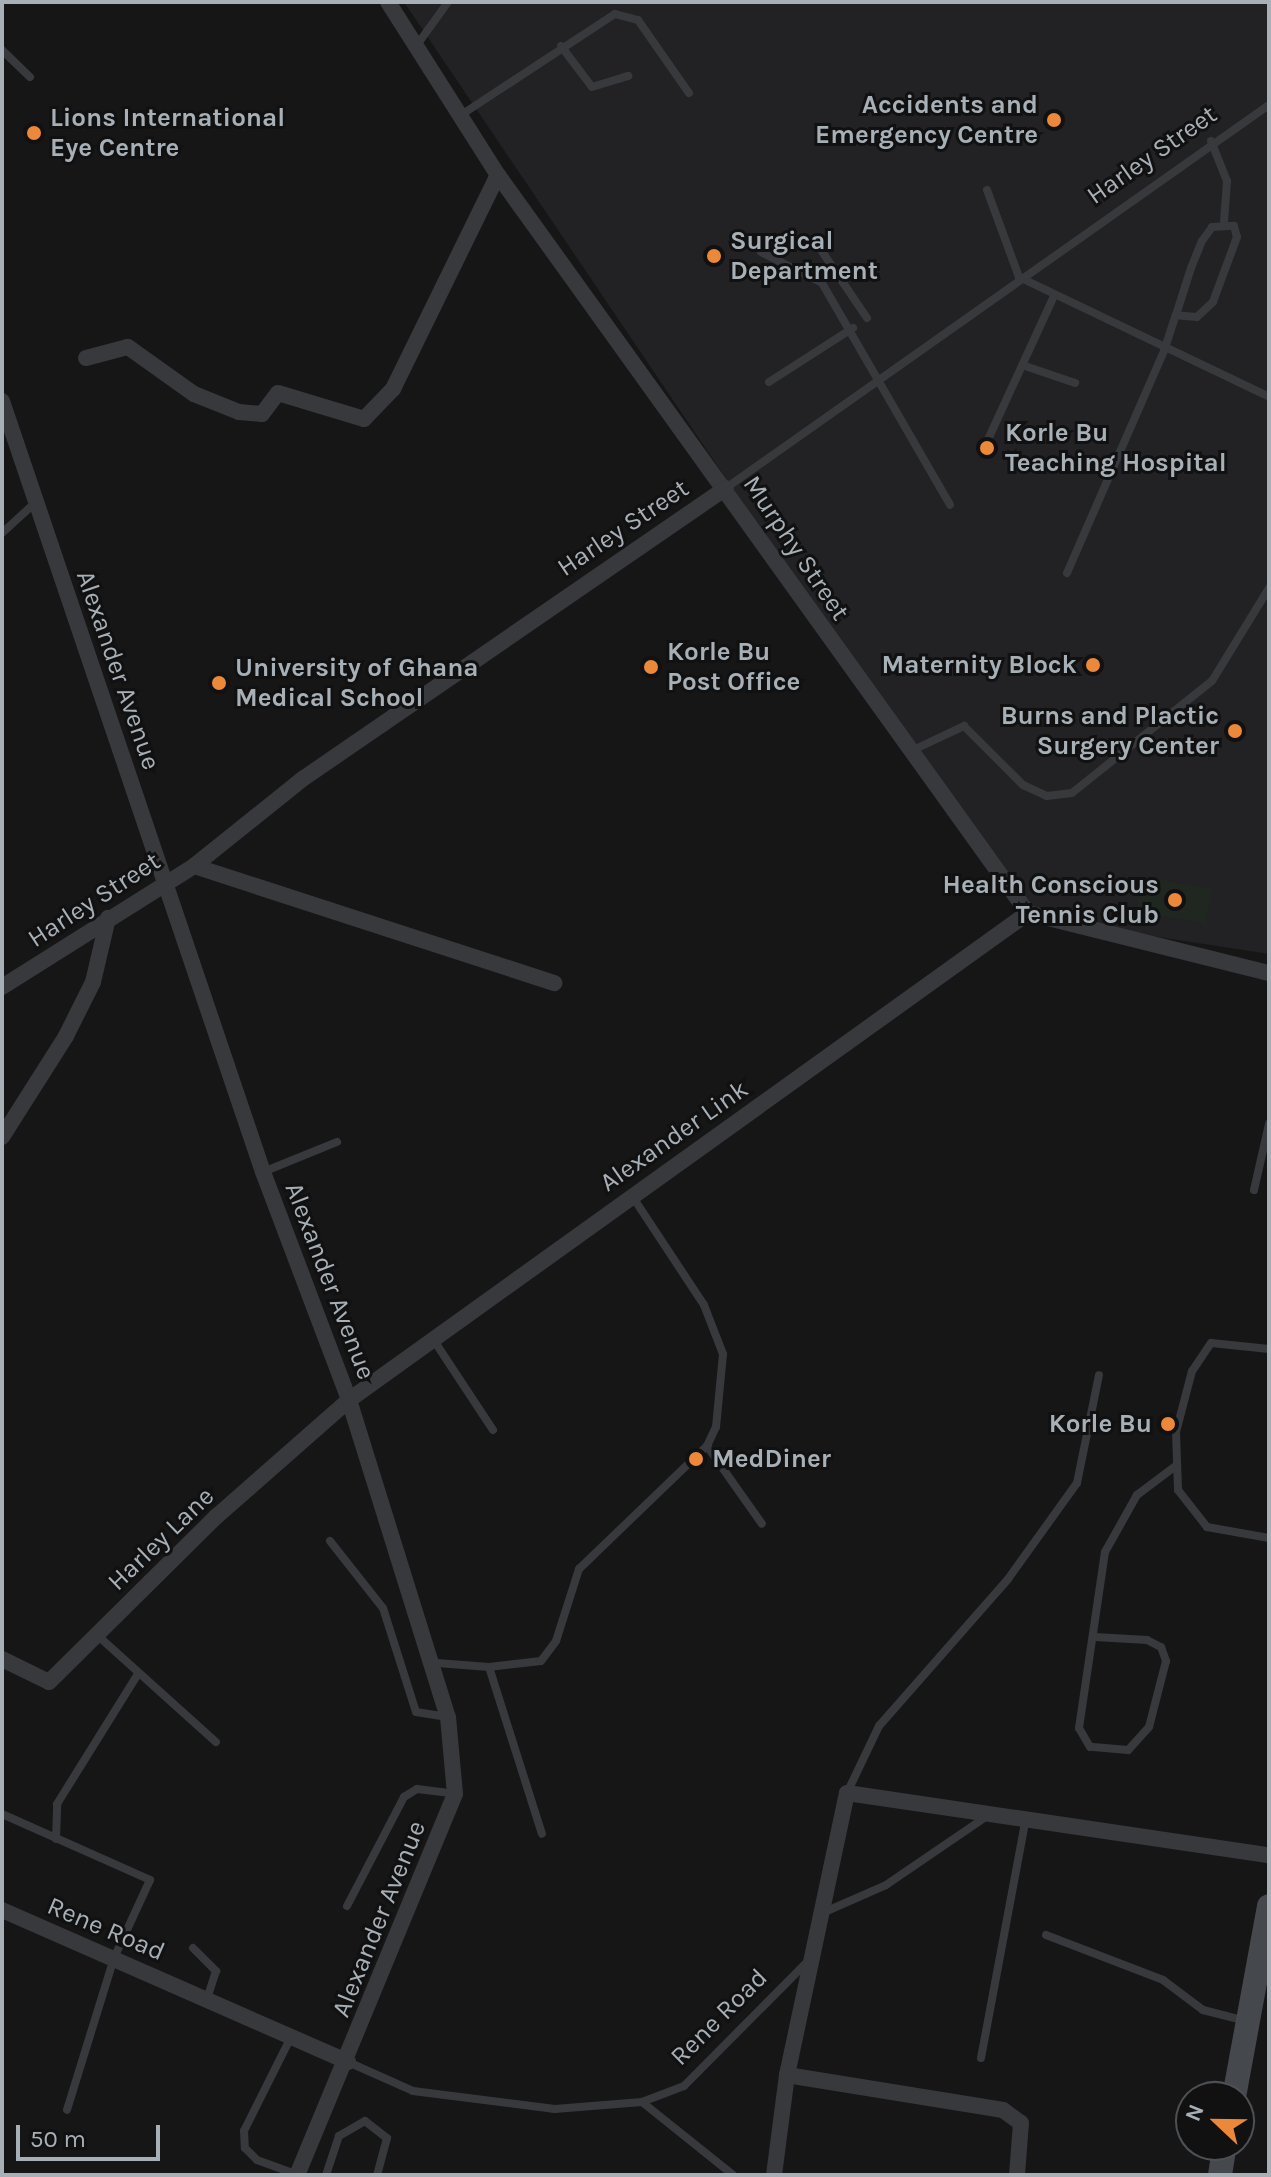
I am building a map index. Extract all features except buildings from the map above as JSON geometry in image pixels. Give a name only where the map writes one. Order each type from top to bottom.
[{"type":"main road","points":[[1237,2081],[1269,1906]]},
{"type":"street","name":"Murphy Street","points":[[388,2],[498,175],[726,488],[910,752],[1028,913]]},
{"type":"street","points":[[86,358],[128,347],[194,394],[239,412],[262,414],[278,393],[364,419],[393,389],[498,175]]},
{"type":"street","name":"Alexander Avenue","points":[[2,401],[263,1172],[349,1400],[437,1663],[448,1717],[455,1794],[348,2062],[297,2175]]},
{"type":"street","name":"Harley Street","points":[[2,987],[165,881],[194,866],[317,769],[726,488]]},
{"type":"street","points":[[194,866],[554,983]]},
{"type":"street","points":[[1028,913],[1269,973]]},
{"type":"street","name":"Alexander Link","points":[[349,1400],[1028,913]]},
{"type":"street","points":[[2,1137],[80,1009],[108,918]]},
{"type":"street","name":"Harley Lane","points":[[2,1659],[49,1682],[349,1400]]},
{"type":"street","points":[[774,2175],[787,2075],[847,1793],[993,1811],[1269,1855]]},
{"type":"street","name":"Rene Road","points":[[2,1910],[348,2062]]},
{"type":"street","points":[[787,2075],[1003,2110],[1021,2123],[1017,2175]]},
{"type":"lane","points":[[416,46],[448,2]]},
{"type":"lane","points":[[461,115],[604,16],[626,14],[689,93]]},
{"type":"lane","points":[[561,46],[592,87],[628,76]]},
{"type":"lane","points":[[2,50],[30,77]]},
{"type":"lane","name":"Harley Street","points":[[726,488],[884,379],[1019,277],[1211,141],[1269,105]]},
{"type":"lane","points":[[1067,573],[1164,351],[1202,241],[1224,222],[1227,181],[1211,141]]},
{"type":"lane","points":[[987,190],[1019,277],[1053,298],[1269,397]]},
{"type":"lane","points":[[1176,315],[1197,317],[1213,302],[1237,237],[1224,222]]},
{"type":"lane","points":[[821,250],[867,318]]},
{"type":"lane","points":[[761,252],[822,283],[884,379],[950,505]]},
{"type":"lane","points":[[985,446],[1025,366],[1053,298]]},
{"type":"lane","points":[[769,382],[853,328]]},
{"type":"lane","points":[[1025,366],[1075,383]]},
{"type":"lane","points":[[2,533],[36,502]]},
{"type":"lane","points":[[910,752],[964,726],[1023,785],[1047,796],[1072,793],[1212,681],[1269,588]]},
{"type":"lane","points":[[1254,1190],[1269,1124]]},
{"type":"lane","points":[[263,1172],[337,1142]]},
{"type":"lane","points":[[437,1663],[489,1667],[541,1661],[556,1641],[579,1569],[707,1446],[723,1354],[704,1305],[632,1195]]},
{"type":"lane","points":[[433,1338],[493,1430]]},
{"type":"lane","points":[[1269,1349],[1211,1343],[1192,1371],[1176,1432],[1178,1490],[1207,1527],[1269,1538]]},
{"type":"lane","points":[[847,1793],[879,1726],[1008,1579],[1077,1483],[1099,1375]]},
{"type":"lane","points":[[707,1446],[762,1524]]},
{"type":"lane","points":[[1095,1637],[1147,1640],[1161,1647],[1166,1661],[1149,1727],[1128,1750],[1090,1747],[1079,1728],[1095,1637],[1105,1552],[1118,1518],[1177,1465]]},
{"type":"lane","points":[[330,1541],[383,1608],[416,1712],[448,1717]]},
{"type":"lane","points":[[97,1635],[216,1742]]},
{"type":"lane","points":[[489,1667],[542,1834]]},
{"type":"lane","points":[[56,1839],[57,1804],[138,1674]]},
{"type":"lane","points":[[347,1906],[404,1797],[417,1789],[455,1794]]},
{"type":"lane","points":[[820,1914],[886,1885],[993,1811]]},
{"type":"lane","points":[[2,1814],[150,1880],[114,1958],[67,2110]]},
{"type":"lane","points":[[981,2058],[1026,1817]]},
{"type":"lane","points":[[1046,1935],[1163,1980],[1203,2010],[1247,2021]]},
{"type":"lane","points":[[193,1948],[216,1971],[207,1998]]},
{"type":"lane","name":"Rene Road","points":[[348,2062],[413,2091],[555,2109],[642,2102],[684,2086],[810,1959]]},
{"type":"lane","points":[[292,2035],[244,2131],[245,2148],[257,2160],[297,2175]]},
{"type":"lane","points":[[642,2102],[733,2175]]},
{"type":"lane","points":[[326,2175],[339,2136],[365,2121],[387,2138],[377,2175]]},
{"type":"shaded area","name":"Korle Bu Teaching Hospital","points":[[404,2],[1269,2],[1269,954],[1055,921],[1006,893]]},
{"type":"shaded area","name":"Health Conscious Tennis Club","points":[[1143,877],[1212,889],[1206,924],[1137,911]]},
{"type":"place","name":"Accidents and Emergency Centre","points":[[1054,120]]},
{"type":"place","name":"Lions International Eye Centre","points":[[34,133]]},
{"type":"place","name":"Surgical Department","points":[[714,256]]},
{"type":"place","name":"Korle Bu Teaching Hospital","points":[[987,448]]},
{"type":"place","name":"Maternity Block","points":[[1093,665]]},
{"type":"place","name":"Korle Bu Post Office","points":[[651,667]]},
{"type":"place","name":"University of Ghana Medical School","points":[[219,683]]},
{"type":"place","name":"Burns and Plactic Surgery Center","points":[[1235,731]]},
{"type":"place","name":"Health Conscious Tennis Club","points":[[1175,900]]},
{"type":"place","name":"Korle Bu","points":[[1168,1424]]},
{"type":"place","name":"MedDiner","points":[[696,1459]]}]
